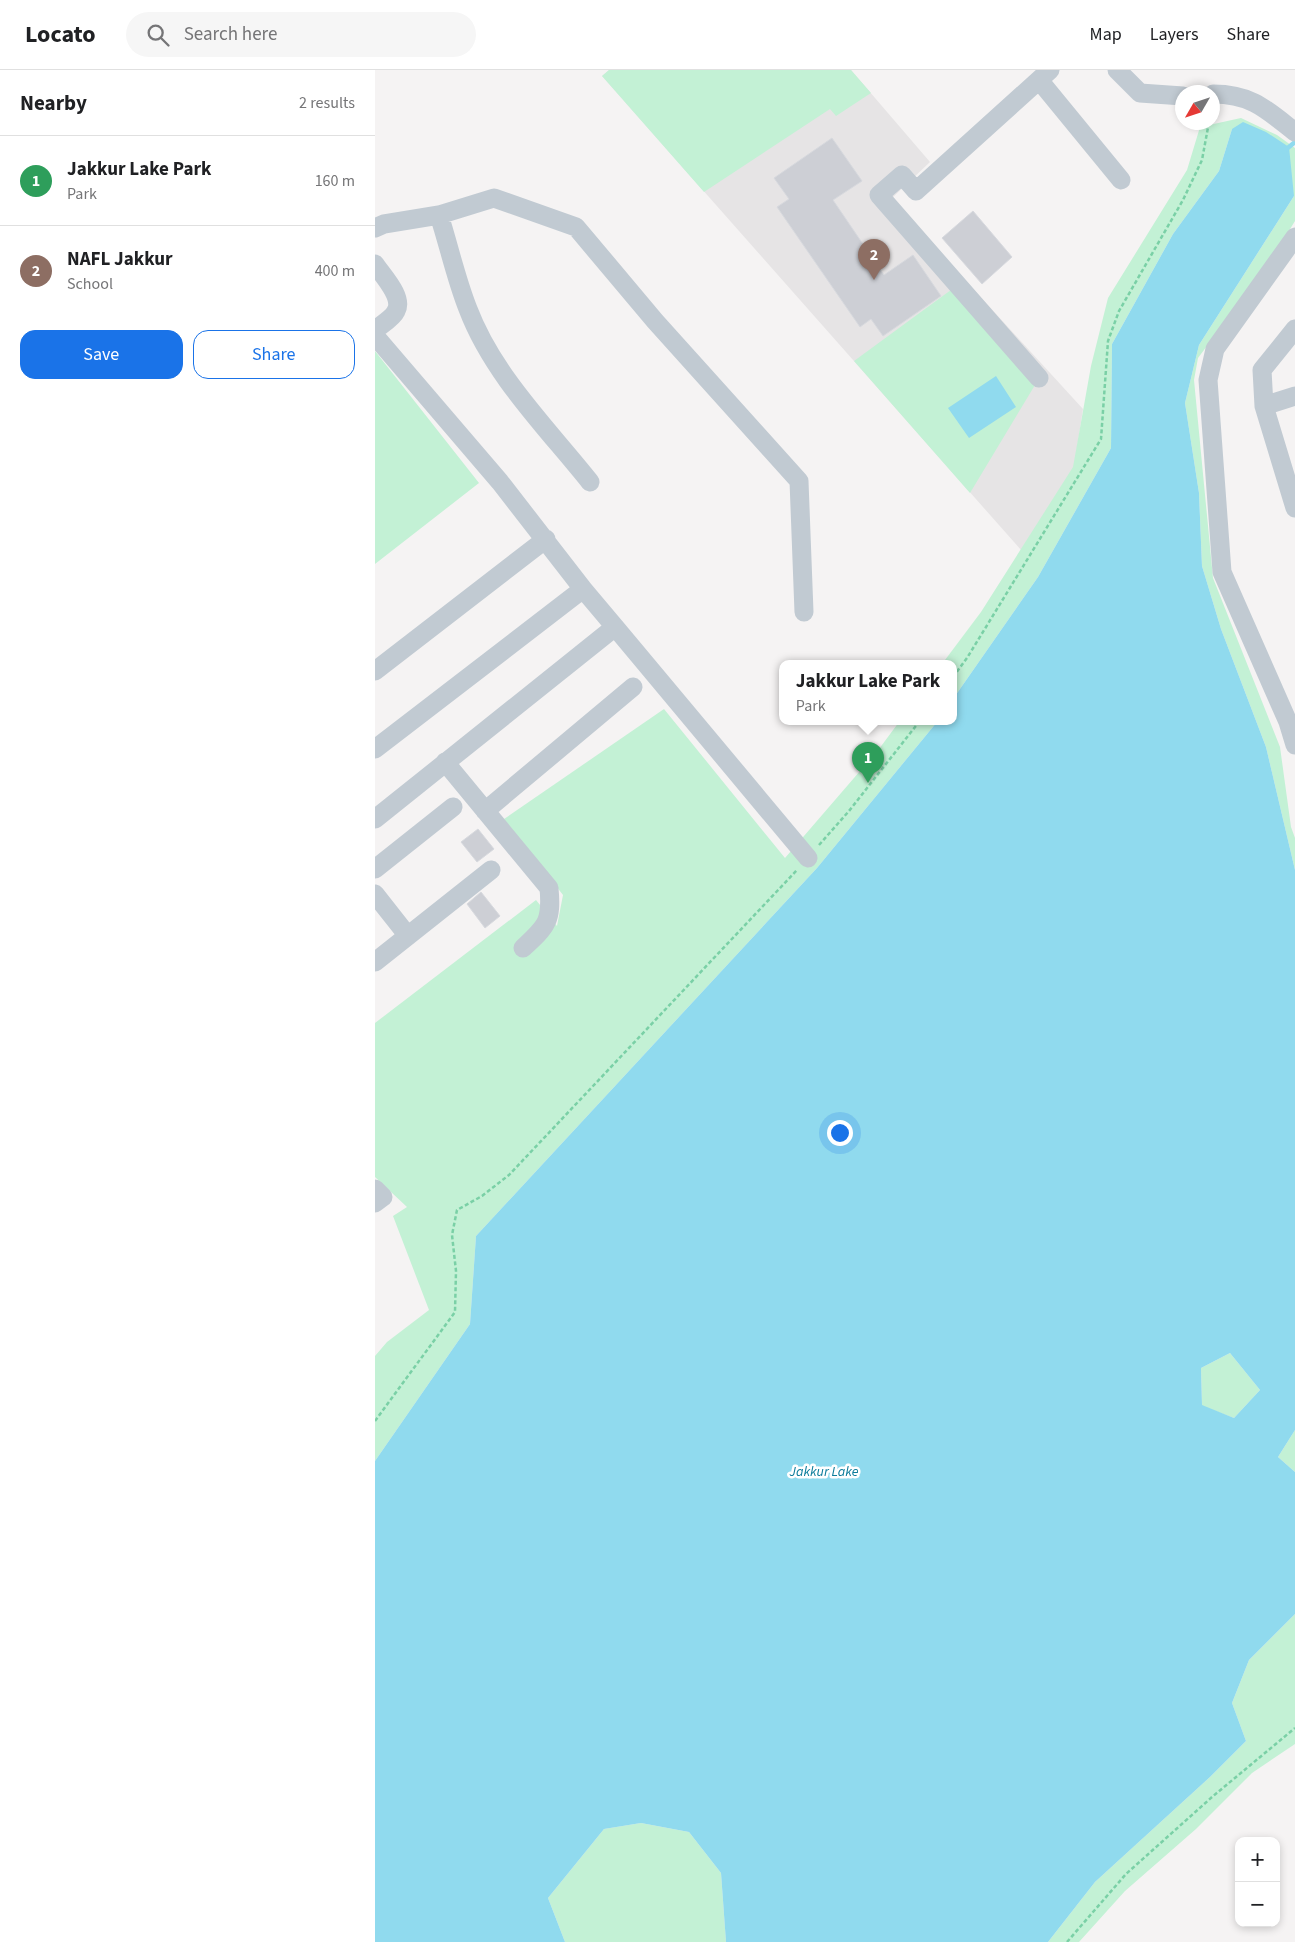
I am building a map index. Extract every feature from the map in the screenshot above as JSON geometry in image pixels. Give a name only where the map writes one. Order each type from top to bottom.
[{"type":"street","points":[[1117,70],[1140,93],[1175,95]]},
{"type":"street","points":[[1039,378],[879,196],[902,175],[916,191],[1044,75],[1121,180]]},
{"type":"street","points":[[1220,94],[1257,102],[1295,132]]},
{"type":"street","points":[[380,226],[439,215],[494,198],[576,227],[655,321],[799,481],[804,612]]},
{"type":"street","points":[[439,215],[468,310],[488,350],[510,383],[590,482]]},
{"type":"street","points":[[1295,237],[1215,349],[1208,380],[1222,572],[1288,722],[1295,745]]},
{"type":"street","points":[[375,264],[396,295],[398,303],[396,311],[375,330]]},
{"type":"street","points":[[1295,329],[1262,370],[1264,406],[1295,508]]},
{"type":"street","points":[[375,336],[500,482],[583,589],[808,858]]},
{"type":"street","points":[[1264,406],[1295,396]]},
{"type":"street","points":[[375,671],[546,539]]},
{"type":"street","points":[[375,749],[583,589]]},
{"type":"street","points":[[375,819],[615,627]]},
{"type":"street","points":[[485,811],[633,688]]},
{"type":"street","points":[[445,762],[549,888],[551,910],[543,930],[523,948]]},
{"type":"street","points":[[375,868],[453,807]]},
{"type":"street","points":[[375,962],[491,870]]},
{"type":"street","points":[[375,894],[408,936]]},
{"type":"street","points":[[375,1189],[383,1197],[375,1203]]},
{"type":"path","points":[[957,672],[1101,439],[1108,341],[1119,311],[1183,200],[1202,160],[1208,130]]},
{"type":"path","points":[[375,1422],[455,1312],[456,1271],[452,1236],[457,1210],[482,1196],[509,1175],[808,858],[849,811],[917,725]]},
{"type":"path","points":[[1067,1942],[1126,1874],[1212,1797],[1295,1728]]},
{"type":"shaded area","points":[[609,70],[851,70],[930,162],[891,199],[1083,409],[1074,467],[1021,550],[602,76]]},
{"type":"green space","points":[[609,70],[851,70],[871,93],[836,116],[830,109],[704,192],[602,76]]},
{"type":"green space","points":[[1241,118],[1277,135],[1295,148],[1295,221],[1269,263],[1198,358],[1194,380],[1213,578],[1280,747],[1291,827],[1295,838],[1295,870],[1266,747],[1221,629],[1202,566],[1199,493],[1185,403],[1199,345],[1294,196],[1232,129],[1219,171],[1173,234],[1112,344],[1111,448],[1038,577],[957,693],[957,660],[945,660],[981,612],[1073,467],[1091,366],[1108,298],[1187,170],[1199,130],[1220,130],[1220,123]]},
{"type":"green space","points":[[955,287],[1035,385],[970,493],[854,361]]},
{"type":"green space","points":[[375,351],[479,483],[375,564]]},
{"type":"green space","points":[[664,709],[785,858],[879,749],[897,725],[935,725],[817,868],[476,1236],[470,1324],[375,1461],[375,1356],[387,1342],[429,1310],[393,1216],[407,1207],[375,1177],[375,1023],[536,900],[557,926],[563,895],[504,819]]},
{"type":"green space","points":[[1230,1353],[1260,1390],[1234,1418],[1202,1406],[1201,1368]]},
{"type":"green space","points":[[1295,1430],[1295,1472],[1278,1457]]},
{"type":"green space","points":[[1295,1614],[1295,1744],[1252,1773],[1196,1829],[1125,1891],[1079,1942],[1048,1942],[1095,1882],[1210,1777],[1246,1741],[1232,1703],[1249,1660]]},
{"type":"green space","points":[[641,1823],[689,1832],[721,1873],[726,1942],[565,1942],[548,1898],[604,1829]]},
{"type":"water","name":"Jakkur Lake","points":[[1243,122],[1266,132],[1289,147],[1294,196],[1199,345],[1185,403],[1199,493],[1202,566],[1221,629],[1266,747],[1295,870],[1295,1430],[1278,1457],[1295,1472],[1295,1614],[1249,1660],[1232,1703],[1246,1741],[1210,1777],[1095,1882],[1048,1942],[726,1942],[721,1873],[689,1832],[641,1823],[604,1829],[548,1898],[565,1942],[375,1942],[375,1461],[470,1324],[476,1236],[817,868],[935,725],[957,725],[957,693],[1038,577],[1111,448],[1112,344],[1173,234],[1219,171],[1232,129]],"holes":[[[1230,1353],[1260,1390],[1234,1418],[1202,1405],[1201,1368]]]},
{"type":"water","points":[[996,376],[1016,407],[969,438],[948,408]]},
{"type":"building","points":[[832,138],[862,181],[833,200],[884,275],[913,255],[941,296],[883,336],[871,319],[860,327],[777,207],[789,199],[774,178]]},
{"type":"building","points":[[973,211],[1012,257],[982,284],[942,238]]},
{"type":"building","points":[[478,829],[494,849],[477,862],[461,842]]},
{"type":"building","points":[[481,892],[500,916],[485,928],[467,904]]},
{"type":"waterway","points":[[1284,151],[1295,142]]},
{"type":"place","name":"NAFL Jakkur","points":[[874,280]]},
{"type":"place","name":"Jakkur Lake Park","points":[[868,783]]}]
